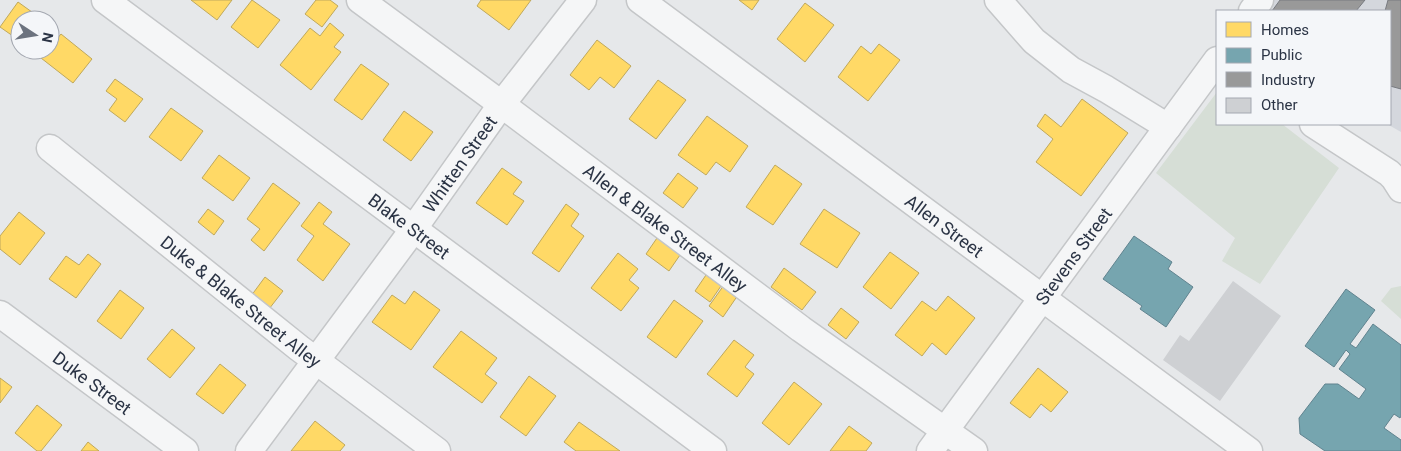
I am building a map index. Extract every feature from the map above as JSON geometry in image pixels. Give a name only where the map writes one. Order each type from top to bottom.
[{"type":"street","name":"Blake Street","points":[[105,0],[713,451]]},
{"type":"street","name":"Allen & Blake Street Alley","points":[[360,0],[801,330],[946,429],[974,451]]},
{"type":"street","name":"Whitten Street","points":[[250,451],[414,229],[501,105],[583,0]]},
{"type":"street","name":"Allen Street","points":[[640,0],[1249,451]]},
{"type":"street","points":[[998,0],[1034,41],[1071,70],[1168,127]]},
{"type":"street","name":"Stevens Street","points":[[930,451],[1216,61]]},
{"type":"street","points":[[1315,125],[1389,172],[1401,189]]},
{"type":"street","name":"Duke & Blake Street Alley","points":[[50,148],[316,360],[437,451]]},
{"type":"street","name":"Duke Street","points":[[0,314],[185,451]]},
{"type":"shaded area","points":[[1272,0],[1401,0],[1401,132],[1389,125],[1391,125],[1391,10],[1264,10]]},
{"type":"shaded area","points":[[1216,93],[1216,125],[1283,125],[1339,168],[1260,284],[1222,261],[1235,238],[1156,173]]},
{"type":"shaded area","points":[[1401,286],[1401,319],[1381,301],[1391,288]]},
{"type":"building: Homes","points":[[191,0],[232,0],[217,20]]},
{"type":"building: Homes","points":[[252,0],[280,20],[258,48],[231,27]]},
{"type":"building: Homes","points":[[316,0],[330,0],[338,6],[322,27],[305,14]]},
{"type":"building: Homes","points":[[481,0],[531,0],[509,30],[477,6]]},
{"type":"building: Homes","points":[[739,0],[759,0],[752,10]]},
{"type":"building: Homes","points":[[18,2],[29,10],[12,10]]},
{"type":"building: Homes","points":[[805,3],[834,25],[805,62],[777,39]]},
{"type":"building: Homes","points":[[10,13],[10,34],[0,27]]},
{"type":"building: Homes","points":[[330,23],[344,35],[334,47],[341,52],[311,90],[280,65],[310,28],[320,36]]},
{"type":"building: Homes","points":[[61,34],[92,59],[73,83],[44,60],[60,60]]},
{"type":"building: Homes","points":[[597,40],[631,66],[614,88],[600,77],[589,90],[570,75]]},
{"type":"building: Homes","points":[[879,44],[900,60],[868,101],[838,77],[861,46],[871,54]]},
{"type":"building: Homes","points":[[361,64],[389,84],[362,120],[334,100]]},
{"type":"building: Homes","points":[[115,79],[143,99],[125,122],[109,110],[117,99],[106,91]]},
{"type":"building: Homes","points":[[658,80],[686,100],[656,139],[629,119]]},
{"type":"building: Homes","points":[[1082,99],[1128,133],[1081,196],[1036,162],[1053,139],[1037,126],[1045,114],[1061,127]]},
{"type":"building: Homes","points":[[171,108],[203,131],[181,161],[149,137]]},
{"type":"building: Homes","points":[[404,111],[433,132],[411,161],[383,140]]},
{"type":"building: Homes","points":[[707,116],[748,146],[730,172],[716,162],[706,175],[678,155]]},
{"type":"building: Homes","points":[[219,155],[250,178],[233,201],[202,178]]},
{"type":"building: Homes","points":[[775,165],[802,184],[773,225],[746,207]]},
{"type":"building: Homes","points":[[502,168],[522,182],[513,194],[524,201],[507,225],[476,203]]},
{"type":"building: Homes","points":[[678,173],[698,188],[683,208],[663,193]]},
{"type":"building: Homes","points":[[273,183],[300,203],[264,251],[251,240],[260,229],[247,219]]},
{"type":"building: Homes","points":[[319,202],[332,212],[323,224],[350,244],[323,281],[297,260],[314,236],[301,226]]},
{"type":"building: Homes","points":[[566,204],[579,214],[571,226],[584,236],[559,272],[532,253]]},
{"type":"building: Homes","points":[[208,209],[224,221],[214,235],[198,222]]},
{"type":"building: Homes","points":[[824,209],[860,233],[837,268],[800,244]]},
{"type":"building: Homes","points":[[19,212],[45,233],[20,265],[0,249],[0,236]]},
{"type":"building: Homes","points":[[657,238],[680,255],[669,271],[646,254]]},
{"type":"building: Homes","points":[[890,252],[919,273],[891,309],[863,287]]},
{"type":"building: Homes","points":[[618,253],[638,269],[629,280],[639,288],[621,311],[591,288]]},
{"type":"building: Homes","points":[[88,254],[101,264],[76,298],[49,279],[66,256],[79,265]]},
{"type":"building: Homes","points":[[784,268],[816,292],[802,310],[771,287]]},
{"type":"building: Homes","points":[[706,275],[721,286],[710,302],[695,291]]},
{"type":"building: Homes","points":[[265,277],[283,291],[269,309],[251,296]]},
{"type":"building: Homes","points":[[724,285],[738,295],[723,317],[709,306]]},
{"type":"building: Homes","points":[[120,290],[144,308],[121,339],[97,321]]},
{"type":"building: Homes","points":[[414,291],[440,310],[411,350],[372,322],[392,295],[405,304]]},
{"type":"building: Homes","points":[[948,296],[975,318],[946,355],[932,343],[922,356],[895,335],[922,301],[936,311]]},
{"type":"building: Homes","points":[[674,300],[703,321],[676,358],[647,337]]},
{"type":"building: Homes","points":[[841,308],[859,322],[846,339],[828,325]]},
{"type":"building: Homes","points":[[172,329],[195,348],[170,378],[147,359]]},
{"type":"building: Homes","points":[[461,331],[497,358],[485,374],[497,383],[482,403],[433,367]]},
{"type":"building: Homes","points":[[734,340],[754,355],[745,367],[754,374],[737,397],[707,374]]},
{"type":"building: Homes","points":[[220,364],[246,385],[223,414],[196,394]]},
{"type":"building: Homes","points":[[1038,368],[1068,392],[1051,412],[1041,404],[1030,418],[1010,403]]},
{"type":"building: Homes","points":[[529,376],[556,396],[526,436],[500,417]]},
{"type":"building: Homes","points":[[0,378],[12,387],[0,403]]},
{"type":"building: Homes","points":[[794,382],[822,404],[789,445],[762,423]]},
{"type":"building: Homes","points":[[37,405],[62,425],[41,451],[37,451],[15,433]]},
{"type":"building: Homes","points":[[315,421],[345,445],[340,451],[291,451]]},
{"type":"building: Homes","points":[[579,422],[620,451],[576,451],[564,442]]},
{"type":"building: Homes","points":[[849,426],[872,443],[866,451],[830,451]]},
{"type":"building: Homes","points":[[88,442],[99,451],[81,451]]},
{"type":"building: Public","points":[[1134,236],[1172,262],[1168,269],[1193,287],[1166,327],[1140,309],[1142,306],[1103,279]]},
{"type":"building: Public","points":[[1346,289],[1375,310],[1350,344],[1356,348],[1373,324],[1401,345],[1401,416],[1400,418],[1394,414],[1384,428],[1401,440],[1401,451],[1325,451],[1300,434],[1299,418],[1325,384],[1338,384],[1359,399],[1366,389],[1339,369],[1350,354],[1346,350],[1334,367],[1305,346]]},
{"type":"building: Industry","points":[[1280,0],[1365,0],[1357,10],[1273,10]]},
{"type":"building: Industry","points":[[1388,0],[1401,0],[1401,89],[1391,86],[1391,10],[1385,10]]},
{"type":"building: Other","points":[[1233,281],[1281,316],[1220,401],[1163,360],[1180,335],[1189,341]]}]
